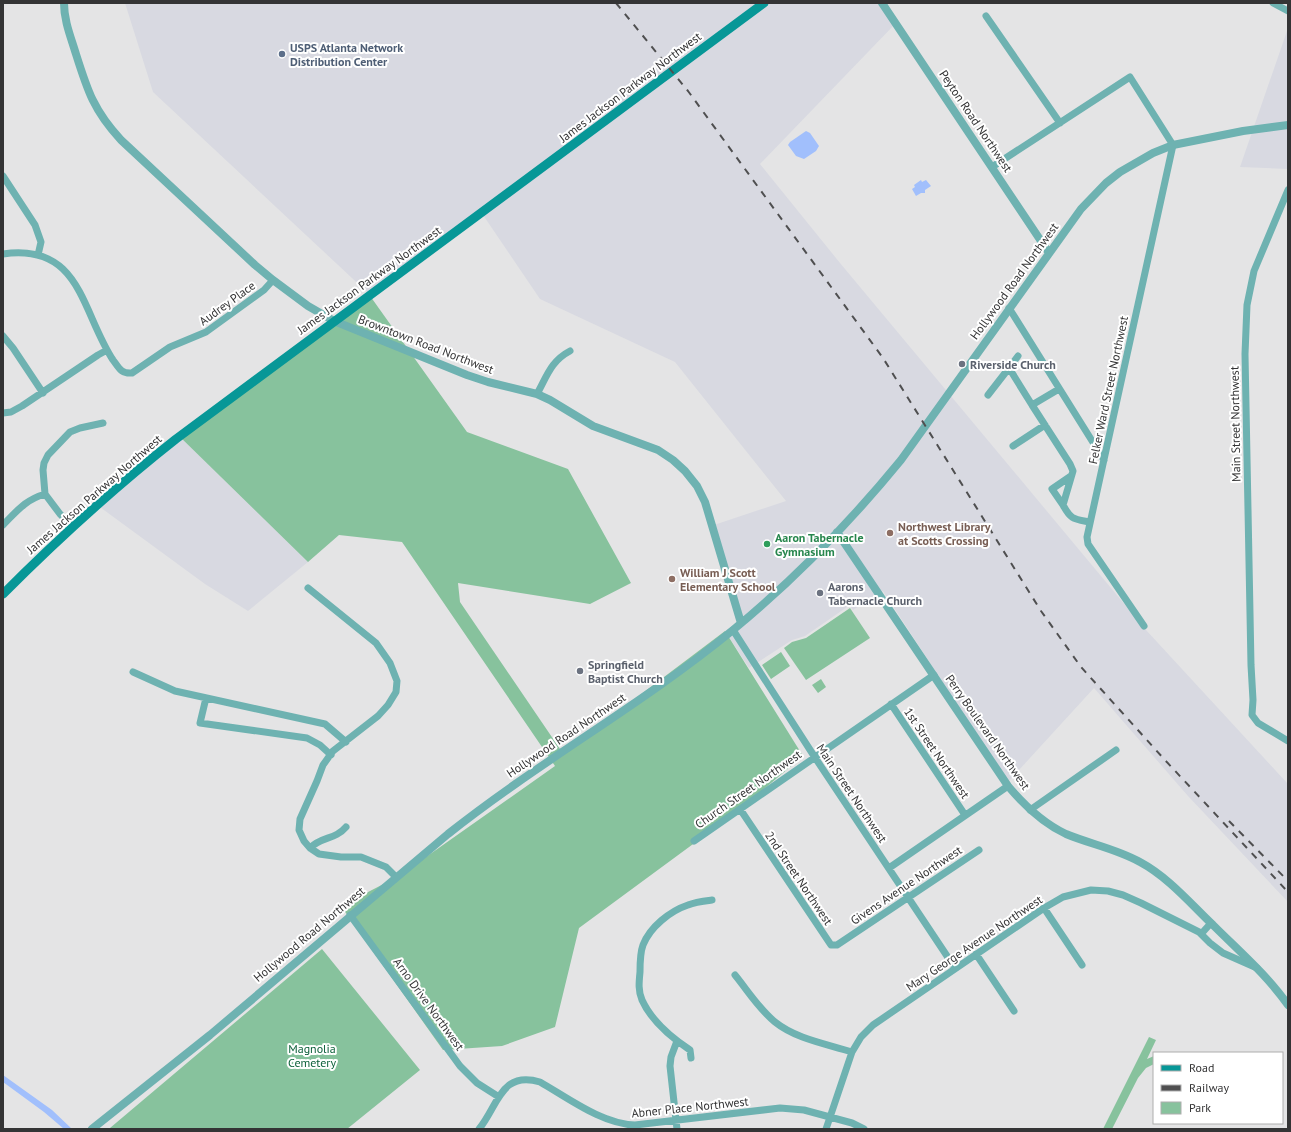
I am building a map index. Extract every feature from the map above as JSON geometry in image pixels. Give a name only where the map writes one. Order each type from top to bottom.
[{"type":"main road","name":"James Jackson Parkway Northwest","points":[[3,594],[72,526],[176,438],[764,3]]},
{"type":"street","name":"Browntown Road Northwest","points":[[64,3],[66,24],[86,87],[96,108],[109,128],[273,280],[308,306],[334,321],[467,375],[488,382],[537,394],[594,426],[658,450],[673,460],[685,471],[697,486],[704,502],[742,622]]},
{"type":"street","name":"Peyton Road Northwest","points":[[882,3],[1049,253]]},
{"type":"street","points":[[1273,3],[1288,11]]},
{"type":"street","points":[[986,16],[1060,123]]},
{"type":"street","points":[[992,167],[1130,77],[1173,145]]},
{"type":"street","name":"Hollywood Road Northwest","points":[[92,1129],[210,1035],[350,915],[479,809],[666,681],[733,630],[792,578],[838,532],[879,487],[901,460],[956,381],[1081,209],[1106,183],[1138,161],[1173,145],[1243,131],[1288,125]]},
{"type":"street","name":"Felker Ward Street Northwest","points":[[1144,626],[1088,544],[1087,537],[1173,145]]},
{"type":"street","points":[[3,176],[35,225],[41,242],[38,255]]},
{"type":"street","name":"Main Street Northwest","points":[[1288,190],[1257,263],[1247,305],[1245,354],[1253,700],[1252,715],[1258,723],[1288,741]]},
{"type":"street","points":[[3,254],[18,252],[38,255],[57,265],[73,280],[79,290],[107,350],[22,406],[11,412],[3,413]]},
{"type":"street","name":"Audrey Place","points":[[107,350],[121,371],[126,374],[132,373],[170,348],[206,332],[264,290],[273,280]]},
{"type":"street","points":[[1009,308],[1104,460]]},
{"type":"street","points":[[3,336],[13,348],[43,393]]},
{"type":"street","points":[[537,394],[554,363],[561,356],[570,351]]},
{"type":"street","points":[[988,395],[1018,356]]},
{"type":"street","points":[[1009,368],[1073,471],[1063,505]]},
{"type":"street","points":[[1032,405],[1059,388]]},
{"type":"street","points":[[72,526],[60,514],[45,494],[43,470],[44,463],[48,455],[70,432],[80,428],[103,423]]},
{"type":"street","points":[[1013,446],[1045,425]]},
{"type":"street","points":[[1071,476],[1052,489],[1073,519],[1090,522]]},
{"type":"street","points":[[3,525],[24,503],[45,494]]},
{"type":"street","name":"Perry Boulevard Northwest","points":[[838,532],[1008,786],[1030,810],[1051,826],[1125,855],[1150,868],[1174,887],[1257,968],[1288,1005]]},
{"type":"street","points":[[308,588],[376,643],[390,663],[397,681],[396,692],[388,705],[378,716],[331,755],[323,765],[300,819],[299,830],[304,841],[310,848],[319,854],[341,857],[361,857],[386,867],[396,877]]},
{"type":"street","name":"Main Street Northwest","points":[[733,630],[814,756],[955,968]]},
{"type":"street","points":[[133,672],[175,691],[325,724],[346,742]]},
{"type":"street","name":"Church Street Northwest","points":[[694,841],[814,756],[934,675]]},
{"type":"street","points":[[206,698],[200,723],[307,738],[320,745],[331,755]]},
{"type":"street","name":"1st Street Northwest","points":[[891,704],[965,815]]},
{"type":"street","points":[[1030,810],[1116,750]]},
{"type":"street","points":[[889,868],[1008,786]]},
{"type":"street","name":"2nd Street Northwest","points":[[740,809],[831,945],[837,945],[846,939]]},
{"type":"street","points":[[310,848],[318,840],[338,834],[346,827]]},
{"type":"street","name":"Givens Avenue Northwest","points":[[846,939],[979,850]]},
{"type":"street","name":"Mary George Avenue Northwest","points":[[826,1129],[852,1052],[861,1037],[872,1025],[1044,908],[1063,897],[1091,890],[1123,895],[1200,932],[1210,944],[1223,953],[1257,968]]},
{"type":"street","points":[[691,1058],[690,1050],[678,1041],[646,1008],[641,998],[639,981],[643,946],[650,934],[662,920],[671,913],[688,904],[712,900]]},
{"type":"street","points":[[1044,908],[1082,965]]},
{"type":"street","name":"Arno Drive Northwest","points":[[350,915],[460,1066],[477,1083],[498,1097]]},
{"type":"street","points":[[1200,932],[1202,932],[1211,923]]},
{"type":"street","points":[[976,954],[1014,1011]]},
{"type":"street","points":[[735,975],[766,1014],[785,1029],[802,1037],[852,1052]]},
{"type":"street","points":[[677,1129],[670,1066],[671,1057],[678,1041]]},
{"type":"street","name":"Abner Place Northwest","points":[[479,1129],[504,1089],[512,1082],[520,1079],[530,1079],[540,1082],[601,1117],[615,1122],[635,1125],[780,1108],[804,1110],[830,1116],[852,1123],[864,1129]]},
{"type":"shaded area","points":[[125,3],[883,3],[896,23],[760,164],[840,263],[1146,630],[1288,784],[1288,902],[1188,796],[1094,688],[1008,782],[883,591],[853,610],[850,605],[805,636],[792,640],[749,668],[725,631],[737,623],[711,526],[786,501],[675,362],[540,299],[481,212],[368,293],[153,92]]},
{"type":"shaded area","points":[[1288,28],[1288,169],[1240,167]]},
{"type":"shaded area","points":[[178,435],[308,562],[248,611],[205,584],[93,502],[149,455]]},
{"type":"green space","points":[[368,293],[467,432],[568,469],[631,583],[590,604],[458,583],[460,602],[560,749],[603,723],[725,631],[803,756],[738,811],[579,928],[555,1027],[502,1046],[443,1050],[341,906],[399,876],[555,766],[402,542],[339,535],[308,562],[178,435]]},
{"type":"green space","points":[[850,608],[870,638],[806,680],[784,648],[792,642],[806,638]]},
{"type":"green space","points":[[781,652],[790,666],[771,679],[762,665]]},
{"type":"green space","points":[[821,679],[826,687],[818,693],[812,685]]},
{"type":"green space","name":"Magnolia Cemetery","points":[[322,949],[420,1070],[347,1129],[110,1128]]},
{"type":"green space","points":[[1149,1037],[1156,1040],[1147,1059],[1153,1056],[1153,1064],[1146,1068],[1138,1078],[1112,1129],[1103,1129]]},
{"type":"water","points":[[806,131],[810,133],[819,146],[816,151],[804,159],[796,156],[788,145]]},
{"type":"water","points":[[921,180],[922,182],[926,180],[931,186],[925,190],[925,193],[921,193],[916,196],[912,189],[915,187],[914,185]]},
{"type":"water","points":[[3,1075],[52,1110],[72,1129],[64,1129],[44,1112],[3,1082]]},
{"type":"railway","points":[[616,3],[688,91],[883,358],[1041,611],[1081,667],[1164,759],[1288,892]]},
{"type":"railway","points":[[1229,821],[1288,881]]},
{"type":"place","name":"USPS Atlanta Network Distribution Center","points":[[282,54]]},
{"type":"place","name":"Riverside Church","points":[[962,364]]},
{"type":"place","name":"Northwest Library at Scotts Crossing","points":[[890,533]]},
{"type":"place","name":"Aaron Tabernacle Gymnasium","points":[[767,544]]},
{"type":"place","name":"William J Scott Elementary School","points":[[672,579]]},
{"type":"place","name":"Aarons Tabernacle Church","points":[[820,593]]},
{"type":"place","name":"Springfield Baptist Church","points":[[580,671]]}]
